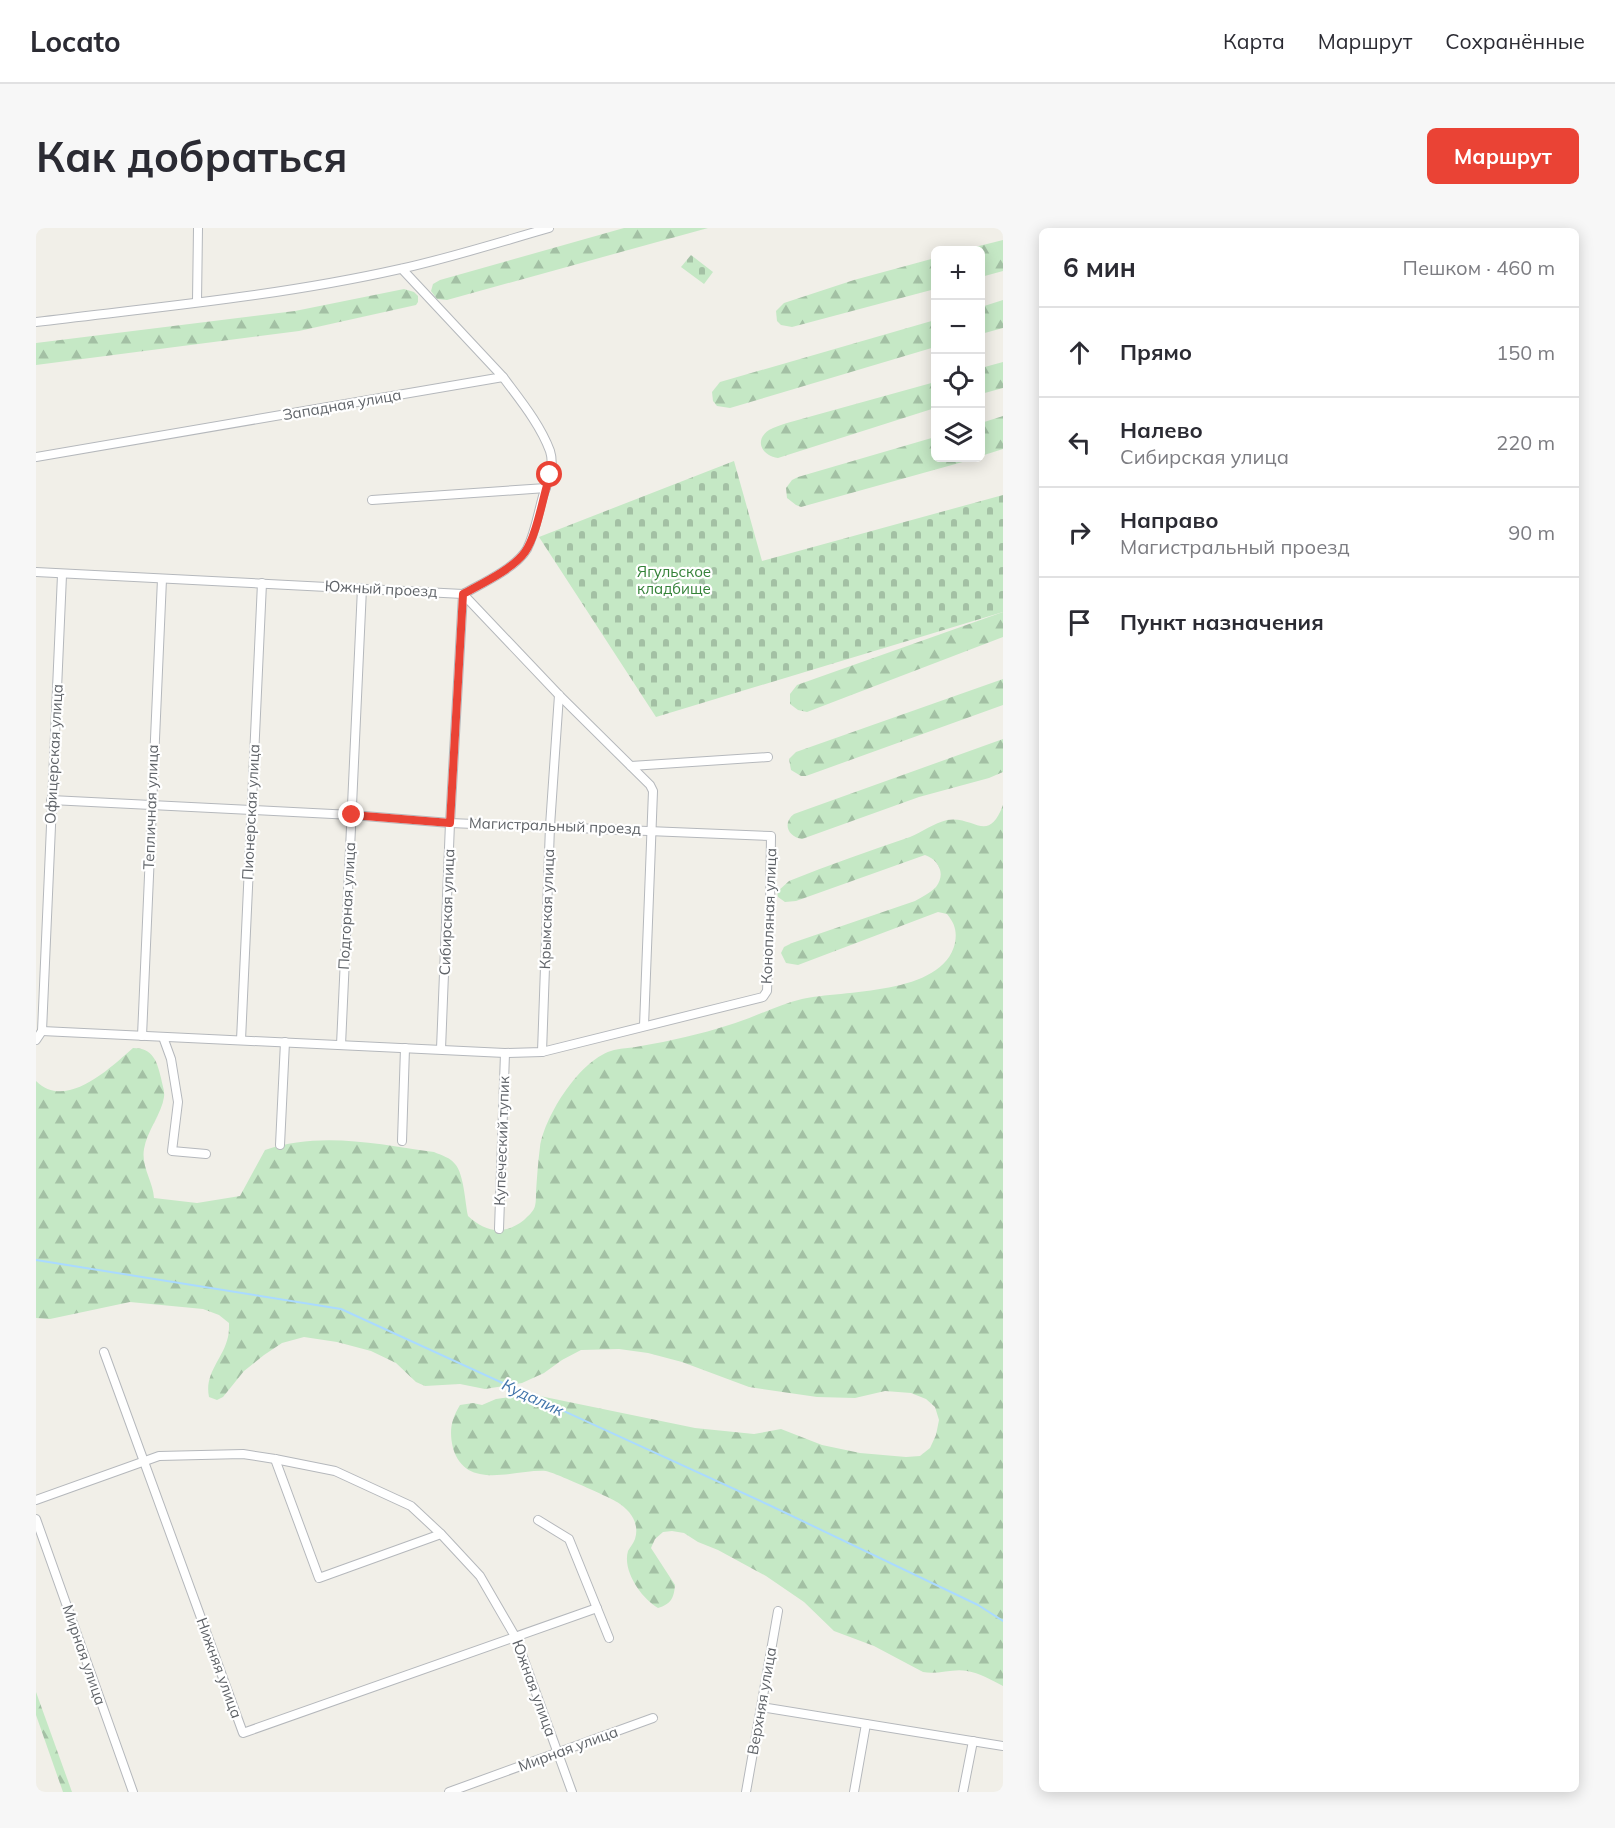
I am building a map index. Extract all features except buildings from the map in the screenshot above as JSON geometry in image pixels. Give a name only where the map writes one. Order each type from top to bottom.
[{"type":"street","points":[[197,302],[198,228]]},
{"type":"street","points":[[36,322],[269,294],[402,269],[549,228]]},
{"type":"street","points":[[36,1040],[42,1031],[505,1053],[542,1052],[644,1026],[652,830],[650,785],[559,695],[463,594],[499,573],[526,551],[532,538],[552,465],[550,452],[526,408],[503,377],[402,269]]},
{"type":"street","name":"Западная улица","points":[[36,457],[503,377]]},
{"type":"street","points":[[372,500],[546,488]]},
{"type":"street","name":"Южный проезд","points":[[36,572],[463,594]]},
{"type":"street","name":"Офицерская улица","points":[[42,1031],[62,575]]},
{"type":"street","name":"Тепличная улица","points":[[142,1036],[162,579]]},
{"type":"street","name":"Пионерская улица","points":[[241,1040],[262,583]]},
{"type":"street","name":"Подгорная улица","points":[[341,1045],[362,588]]},
{"type":"street","name":"Сибирская улица","points":[[441,1049],[450,823],[463,594]]},
{"type":"street","name":"Крымская улица","points":[[542,1052],[550,826],[559,695]]},
{"type":"street","points":[[631,766],[768,757]]},
{"type":"street","name":"Магистральный проезд","points":[[51,800],[352,815],[450,823],[771,836]]},
{"type":"street","name":"Конопляная улица","points":[[644,1026],[764,996],[768,976],[771,836]]},
{"type":"street","points":[[163,1037],[171,1059],[178,1102],[172,1151],[206,1154]]},
{"type":"street","points":[[280,1145],[285,1042]]},
{"type":"street","points":[[402,1142],[405,1048]]},
{"type":"street","name":"Купеческий тупик","points":[[499,1228],[505,1053]]},
{"type":"street","name":"Нижняя улица","points":[[105,1352],[243,1733],[597,1608]]},
{"type":"street","name":"Южная улица","points":[[36,1500],[159,1456],[243,1454],[275,1458],[334,1471],[411,1506],[480,1576],[516,1638],[572,1792]]},
{"type":"street","points":[[275,1458],[319,1578],[441,1534]]},
{"type":"street","name":"Мирная улица","points":[[36,1519],[133,1792]]},
{"type":"street","points":[[538,1520],[569,1539],[609,1638]]},
{"type":"street","name":"Верхняя улица","points":[[746,1792],[778,1611]]},
{"type":"street","points":[[761,1707],[1003,1746]]},
{"type":"street","name":"Мирная улица","points":[[449,1792],[653,1718]]},
{"type":"street","points":[[854,1792],[866,1724]]},
{"type":"street","points":[[963,1792],[972,1741]]},
{"type":"green space","points":[[624,228],[708,228],[447,300],[437,299],[431,291],[433,284],[440,280]]},
{"type":"green space","points":[[1003,240],[1003,271],[985,276],[985,246],[979,246]]},
{"type":"green space","points":[[691,255],[713,272],[704,284],[681,267]]},
{"type":"green space","points":[[931,259],[931,290],[792,327],[781,325],[777,321],[776,311],[784,303],[854,280]]},
{"type":"green space","points":[[404,289],[418,296],[416,305],[299,331],[36,365],[36,343],[295,311]]},
{"type":"green space","points":[[1003,300],[1003,328],[985,333],[985,306]]},
{"type":"green space","points":[[931,321],[931,348],[730,408],[717,406],[713,401],[712,392],[720,382]]},
{"type":"green space","points":[[1003,362],[1003,388],[985,393],[985,367]]},
{"type":"green space","points":[[931,383],[931,409],[778,458],[773,457],[762,447],[764,434],[787,423]]},
{"type":"green space","points":[[1003,416],[1003,449],[985,455],[985,422]]},
{"type":"green space","points":[[931,438],[931,462],[963,462],[801,507],[787,498],[786,488],[792,480]]},
{"type":"green space","name":"Ягульское кладбище","points":[[734,461],[762,561],[1003,495],[1003,612],[656,717],[539,537]]},
{"type":"green space","points":[[1003,612],[1003,637],[807,712],[798,710],[790,704],[790,694],[797,685]]},
{"type":"green space","points":[[1003,679],[1003,705],[806,776],[801,776],[791,770],[789,759],[796,752]]},
{"type":"green space","points":[[1003,739],[1003,772],[989,778],[919,797],[802,839],[793,836],[788,829],[788,821],[794,814]]},
{"type":"green space","points":[[1003,805],[1003,1686],[967,1671],[923,1672],[874,1646],[834,1631],[804,1602],[766,1576],[684,1533],[663,1532],[655,1539],[651,1548],[675,1585],[671,1600],[658,1608],[640,1591],[628,1567],[628,1551],[635,1539],[636,1528],[630,1513],[622,1505],[593,1490],[546,1471],[493,1475],[469,1470],[459,1462],[451,1436],[453,1421],[460,1405],[473,1403],[482,1405],[496,1399],[530,1394],[695,1428],[754,1434],[781,1429],[822,1445],[860,1453],[920,1456],[930,1448],[939,1420],[935,1407],[926,1399],[911,1393],[885,1391],[855,1398],[817,1397],[749,1387],[682,1362],[648,1353],[619,1349],[581,1350],[544,1373],[522,1383],[485,1389],[460,1384],[425,1386],[416,1382],[396,1363],[371,1351],[337,1342],[304,1337],[282,1343],[264,1355],[244,1371],[223,1397],[217,1400],[209,1397],[209,1381],[226,1345],[229,1328],[229,1323],[219,1315],[203,1309],[130,1302],[50,1319],[36,1318],[36,1081],[48,1089],[61,1091],[74,1089],[100,1075],[133,1048],[150,1053],[158,1066],[164,1095],[163,1103],[144,1149],[144,1162],[154,1198],[197,1203],[240,1196],[265,1150],[307,1141],[349,1141],[434,1152],[448,1158],[455,1164],[460,1174],[468,1216],[489,1229],[503,1230],[517,1225],[534,1208],[540,1147],[549,1119],[566,1089],[589,1064],[602,1055],[614,1050],[663,1042],[708,1031],[802,999],[889,988],[912,982],[932,973],[947,960],[955,943],[955,928],[952,921],[947,914],[938,912],[798,965],[786,963],[781,953],[784,947],[792,943],[915,901],[929,893],[939,882],[941,872],[930,857],[925,855],[796,901],[785,902],[778,897],[777,892],[789,881],[910,837],[937,823],[957,820],[980,826],[992,824]]},
{"type":"green space","points":[[36,1692],[72,1792],[63,1792],[36,1715]]},
{"type":"waterway","name":"Кудалик","points":[[36,1260],[341,1309],[769,1505],[978,1605],[1003,1621]]},
{"type":"route","points":[[352,815],[450,823],[463,594],[515,562],[526,551],[532,538],[550,475]]}]
